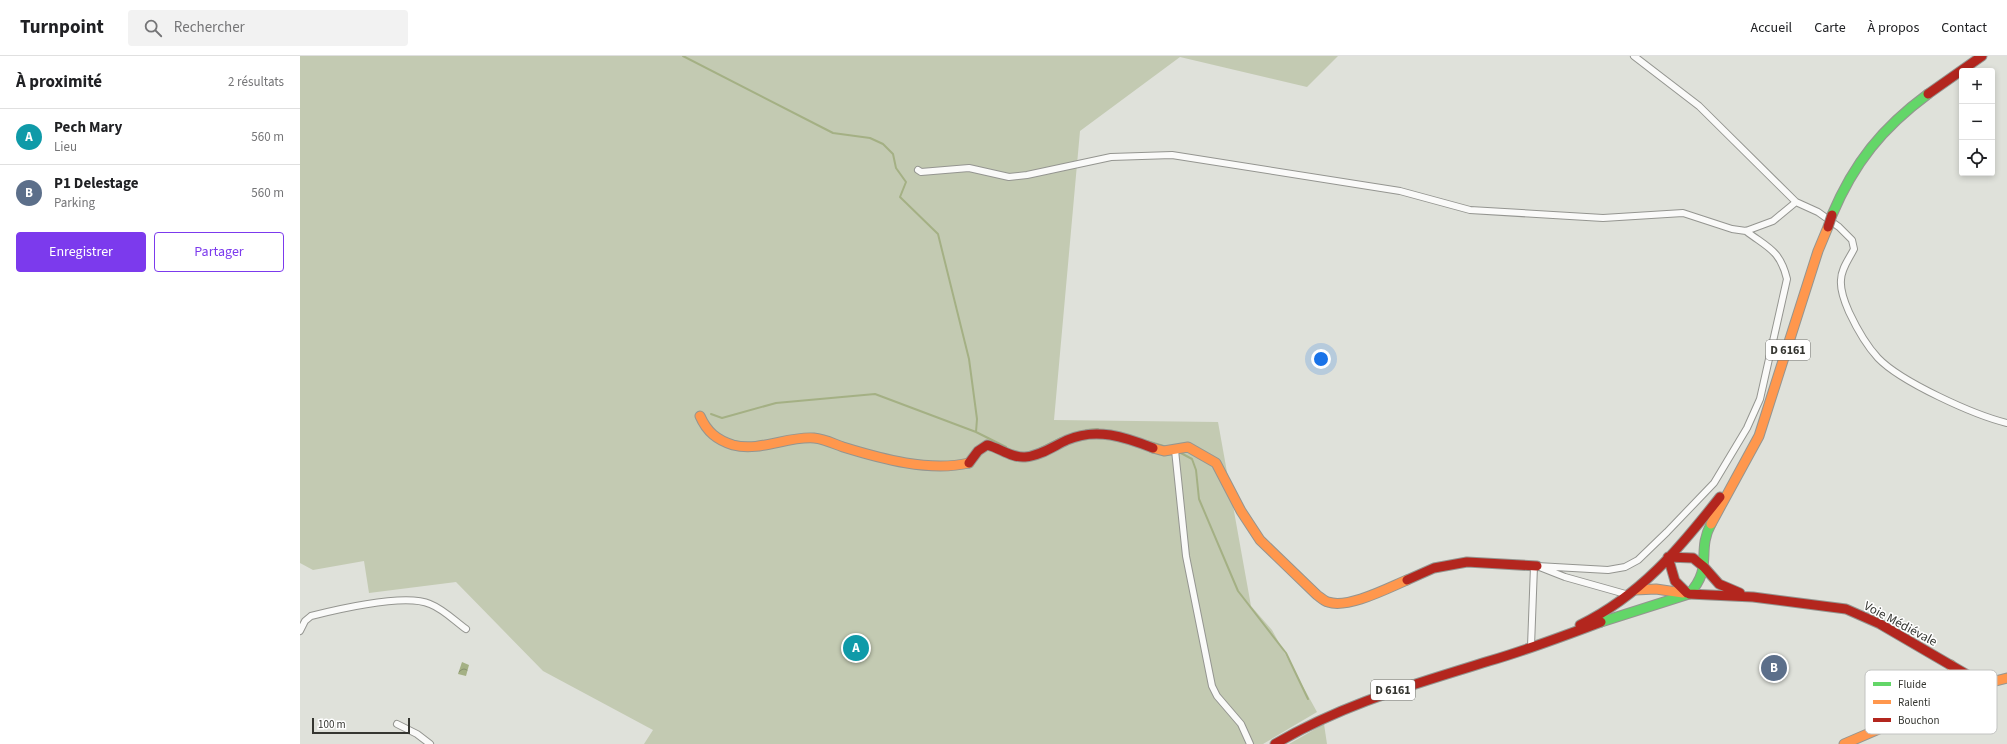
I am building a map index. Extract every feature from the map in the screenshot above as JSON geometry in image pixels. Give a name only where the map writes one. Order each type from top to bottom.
[{"type":"street","points":[[1634,56],[1699,106],[1796,202],[1818,212],[1852,240],[1854,249],[1843,271],[1841,280],[1843,292],[1846,305],[1860,335],[1878,358],[1897,373],[1938,395],[1992,419],[2007,423]]},
{"type":"street","name":"D 6161","points":[[1276,744],[1324,717],[1381,694],[1518,652],[1585,623],[1632,592],[1650,578],[1668,557],[1692,534],[1741,470],[1759,436],[1818,251],[1848,180],[1870,147],[1884,132],[1931,92],[1982,56]]},
{"type":"street","points":[[700,416],[704,427],[711,434],[724,442],[736,445],[754,447],[813,437],[840,446],[915,464],[960,465],[969,463],[978,450],[987,445],[995,446],[1012,456],[1025,457],[1036,454],[1066,440],[1085,434],[1098,433],[1123,438],[1163,451],[1188,447],[1216,464],[1241,512],[1260,540],[1316,595],[1328,602],[1344,603],[1377,593],[1434,568],[1467,562],[1608,570],[1625,567],[1638,560],[1714,483],[1723,470],[1747,428],[1760,399],[1786,279],[1783,264],[1774,251],[1746,231],[1732,229],[1696,216],[1676,212],[1597,218],[1470,210],[1400,191],[1172,155],[1111,156],[1027,175],[1009,176],[969,168],[921,172],[918,170]]},
{"type":"street","points":[[1746,231],[1774,221],[1796,202]]},
{"type":"street","points":[[1175,450],[1186,556],[1212,686],[1216,696],[1242,724],[1250,744]]},
{"type":"street","points":[[1518,652],[1633,610],[1689,594],[1700,583],[1703,577],[1704,567],[1702,552],[1706,533],[1741,470]]},
{"type":"street","points":[[1689,594],[1681,589],[1673,580],[1668,557],[1693,558],[1725,589],[1753,597]]},
{"type":"street","points":[[1536,566],[1565,577],[1632,592],[1656,589],[1689,594],[1753,597]]},
{"type":"street","points":[[1531,646],[1536,566]]},
{"type":"street","name":"Voie Médiévale","points":[[1753,597],[1846,609],[1880,624],[1959,670]]},
{"type":"street","points":[[300,631],[305,621],[311,616],[362,604],[419,600],[432,604],[466,629]]},
{"type":"street","points":[[1951,665],[1953,670]]},
{"type":"street","points":[[1997,679],[2007,678]]},
{"type":"street","points":[[397,724],[417,734],[430,744]]},
{"type":"street","points":[[1844,744],[1866,734]]},
{"type":"shaded area","points":[[300,56],[1338,56],[1307,87],[1180,57],[1080,131],[1054,420],[1218,422],[1251,606],[1272,630],[1317,712],[1263,744],[644,744],[653,730],[543,671],[456,582],[369,593],[364,561],[313,570],[300,563]]},
{"type":"shaded area","points":[[1324,724],[1327,744],[1289,744]]},
{"type":"water","points":[[462,662],[469,665],[466,676],[458,674]]},
{"type":"waterway","points":[[683,56],[833,133],[870,138],[883,144],[893,154],[896,168],[906,182],[900,197],[938,234],[969,359],[977,419],[976,432]]},
{"type":"waterway","points":[[711,414],[722,418],[776,403],[875,394],[976,432],[1006,447]]},
{"type":"waterway","points":[[1086,430],[1098,429]]},
{"type":"waterway","points":[[1035,451],[1061,438]]},
{"type":"waterway","points":[[1147,441],[1167,447]]},
{"type":"waterway","points":[[1179,452],[1192,459],[1196,470],[1199,499],[1238,591],[1286,653],[1308,699]]},
{"type":"traffic: fast","points":[[1832,215],[1850,179],[1871,148],[1897,120],[1928,94]]},
{"type":"traffic: fast","points":[[1601,622],[1689,594],[1701,576],[1705,543],[1711,524]]},
{"type":"traffic: slow","points":[[1711,524],[1759,436],[1818,251],[1828,227]]},
{"type":"traffic: slow","points":[[700,416],[709,431],[717,438],[733,445],[743,447],[753,447],[794,439],[814,438],[826,440],[843,447],[874,456],[906,463],[938,466],[969,463]]},
{"type":"traffic: slow","points":[[1153,448],[1164,451],[1188,447],[1216,463],[1241,511],[1260,540],[1325,601],[1346,603],[1368,597],[1407,580]]},
{"type":"traffic: slow","points":[[1635,590],[1656,589],[1683,593]]},
{"type":"traffic: slow","points":[[1951,665],[1954,670]]},
{"type":"traffic: slow","points":[[1997,681],[2007,678]]},
{"type":"traffic: slow","points":[[1844,744],[1867,734]]},
{"type":"traffic: jam","points":[[1928,94],[1982,56]]},
{"type":"traffic: jam","points":[[1828,227],[1832,215]]},
{"type":"traffic: jam","points":[[969,463],[978,451],[987,445],[1015,456],[1025,457],[1041,453],[1078,436],[1089,434],[1121,437],[1153,448]]},
{"type":"traffic: jam","points":[[1580,625],[1622,600],[1658,569],[1689,535],[1720,497]]},
{"type":"traffic: jam","points":[[1668,557],[1675,581],[1687,593]]},
{"type":"traffic: jam","points":[[1668,557],[1693,558],[1704,567]]},
{"type":"traffic: jam","points":[[1407,580],[1434,568],[1467,562],[1537,566]]},
{"type":"traffic: jam","points":[[1704,567],[1719,584],[1740,593]]},
{"type":"traffic: jam","points":[[1689,594],[1753,597],[1846,609],[1880,624],[1959,670]]},
{"type":"traffic: jam","points":[[1275,744],[1327,717],[1353,706],[1433,678],[1559,638],[1601,622]]},
{"type":"place","name":"Pech Mary","points":[[856,648]]},
{"type":"place","name":"P1 Delestage","points":[[1774,668]]}]
